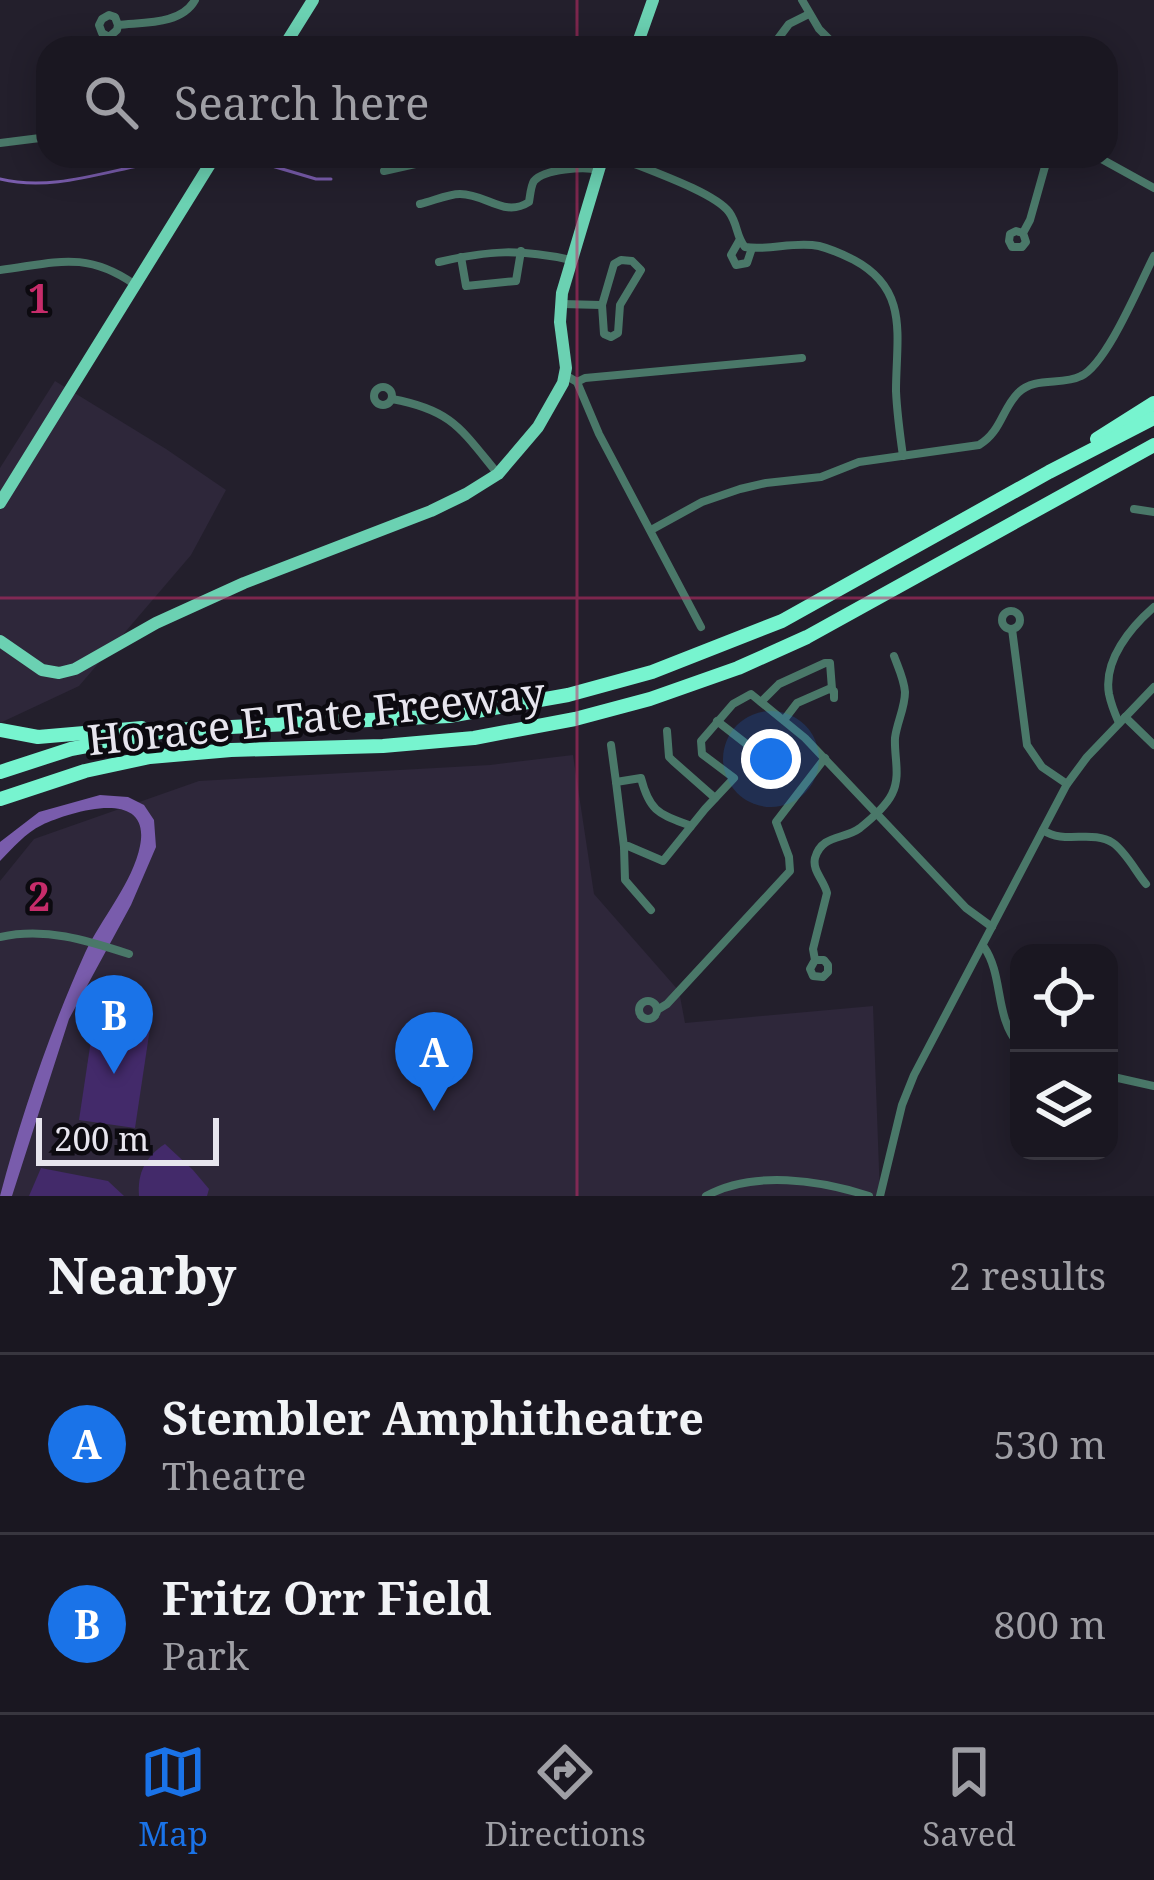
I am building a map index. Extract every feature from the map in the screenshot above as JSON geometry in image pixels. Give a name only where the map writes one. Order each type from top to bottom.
[{"type":"highway","points":[[1049,472],[1154,403]]},
{"type":"highway","name":"Horace E Tate Freeway","points":[[0,772],[71,749],[171,730],[449,716],[552,699],[652,673],[782,621],[1154,418]]},
{"type":"highway","name":"Horace E Tate Freeway","points":[[0,799],[85,771],[150,757],[434,742],[536,728],[650,699],[807,637],[1154,446]]},
{"type":"highway","points":[[1090,482],[1154,458]]},
{"type":"highway","points":[[0,730],[38,737],[123,728],[171,730]]},
{"type":"main road","points":[[286,36],[309,0]]},
{"type":"main road","points":[[640,36],[653,0]]},
{"type":"main road","points":[[0,489],[204,168]]},
{"type":"main road","points":[[0,641],[42,670],[67,671],[156,623],[244,583],[430,511],[498,473],[538,427],[571,378],[561,304],[600,168]]},
{"type":"main road","points":[[0,502],[132,283]]},
{"type":"street","points":[[118,25],[176,18],[195,0]]},
{"type":"street","points":[[802,0],[825,36]]},
{"type":"street","points":[[780,36],[789,24],[808,14]]},
{"type":"street","points":[[0,142],[36,138]]},
{"type":"street","points":[[384,171],[398,168]]},
{"type":"street","points":[[420,204],[459,194],[507,209],[522,207],[530,202],[532,185],[540,176],[600,168]]},
{"type":"street","points":[[642,168],[718,201],[733,218],[745,247],[797,244],[826,248],[864,265],[884,283],[897,317],[896,395],[903,456]]},
{"type":"street","points":[[1023,233],[1045,168]]},
{"type":"street","points":[[1118,168],[1154,188]]},
{"type":"street","points":[[739,241],[731,255],[736,265],[747,263],[752,248]]},
{"type":"street","points":[[440,262],[501,251],[571,260]]},
{"type":"street","points":[[461,257],[466,286],[517,281],[521,251]]},
{"type":"street","points":[[651,530],[729,491],[821,477],[860,462],[980,445],[994,433],[1019,392],[1033,384],[1078,377],[1092,368],[1154,256]]},
{"type":"street","points":[[0,270],[88,261],[132,283]]},
{"type":"street","points":[[632,261],[641,270],[620,305],[618,333],[611,337],[604,334],[602,305],[614,264],[632,261]]},
{"type":"street","points":[[561,304],[602,305]]},
{"type":"street","points":[[701,627],[571,378],[802,358]]},
{"type":"street","points":[[392,399],[425,406],[447,417],[498,473]]},
{"type":"street","points":[[1134,509],[1154,512]]},
{"type":"street","points":[[1154,607],[1129,631],[1110,675],[1109,695],[1122,720],[1154,745]]},
{"type":"street","points":[[1012,629],[1028,745],[1042,767],[1067,784]]},
{"type":"street","points":[[814,960],[826,892],[814,864],[817,853],[833,837],[858,830],[891,798],[897,780],[895,739],[905,693],[894,656]]},
{"type":"street","points":[[761,702],[779,684],[830,664],[833,694],[797,703],[784,720]]},
{"type":"street","points":[[880,1196],[906,1092],[1067,784],[1154,687]]},
{"type":"street","points":[[624,847],[663,861],[734,778],[702,754],[701,741],[733,704],[751,694],[825,758],[966,908],[992,927]]},
{"type":"street","points":[[717,721],[758,753]]},
{"type":"street","points":[[667,731],[669,757],[715,798]]},
{"type":"street","points":[[610,745],[625,880],[651,910]]},
{"type":"street","points":[[657,1010],[790,871],[776,822],[825,758]]},
{"type":"street","points":[[616,782],[641,778],[658,813],[691,826]]},
{"type":"street","points":[[1043,830],[1060,838],[1088,837],[1113,843],[1146,884]]},
{"type":"street","points":[[0,937],[36,932],[129,954]]},
{"type":"street","points":[[983,946],[991,959],[1010,1033]]},
{"type":"street","points":[[1118,1078],[1154,1086]]},
{"type":"street","points":[[706,1196],[722,1187],[754,1181],[869,1196]]},
{"type":"shaded area","points":[[55,381],[226,490],[191,555],[79,686],[0,723],[0,468]]},
{"type":"shaded area","points":[[573,755],[594,894],[679,991],[685,1023],[873,1006],[880,1196],[0,1196],[0,881],[34,839],[199,781],[490,765]]},
{"type":"shaded area","points":[[100,795],[128,797],[144,805],[154,820],[156,847],[131,905],[69,1019],[12,1196],[0,1196],[49,1042],[85,953],[131,873],[140,846],[140,827],[134,816],[106,808],[42,825],[0,861],[0,842],[39,812]]},
{"type":"shaded area","points":[[94,1020],[150,1028],[135,1128],[79,1120]]},
{"type":"shaded area","points":[[165,1144],[209,1189],[207,1196],[139,1196],[144,1166]]},
{"type":"shaded area","points":[[41,1168],[108,1181],[124,1196],[29,1196]]},
{"type":"waterway","points":[[0,179],[52,182],[129,168]]},
{"type":"waterway","points":[[279,168],[331,179]]},
{"type":"place","name":"Fritz Orr Field","points":[[114,1074]]},
{"type":"place","name":"Stembler Amphitheatre","points":[[434,1111]]}]
